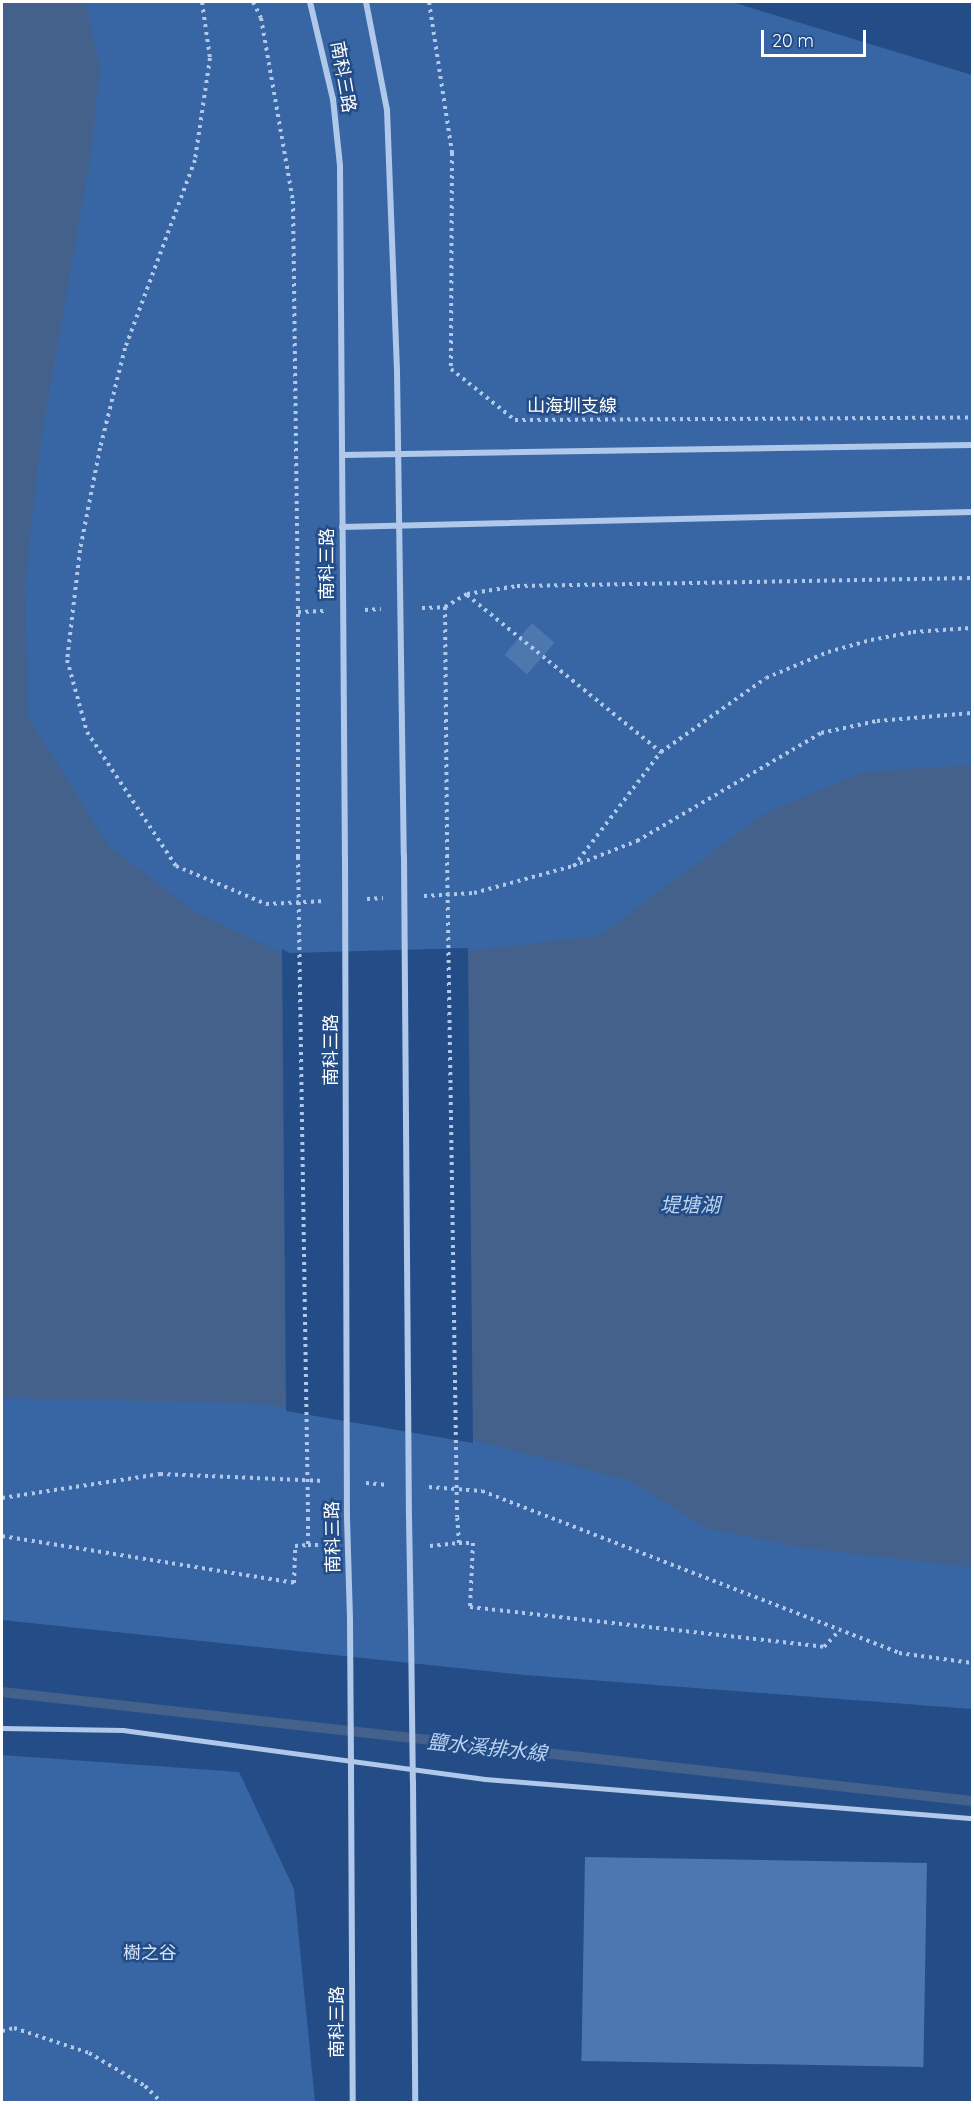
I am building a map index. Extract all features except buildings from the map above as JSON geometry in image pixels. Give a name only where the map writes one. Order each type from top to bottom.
[{"type":"street","name":"南科三路","points":[[310,2],[333,99],[340,166],[347,1518],[350,1622],[353,2103]]},
{"type":"street","name":"南科三路","points":[[366,2],[387,110],[398,454],[404,856],[408,1548],[413,1782],[415,2103]]},
{"type":"street","points":[[342,455],[972,445]]},
{"type":"street","points":[[342,527],[972,512]]},
{"type":"lane","points":[[2,1728],[123,1730],[485,1779],[972,1818]]},
{"type":"path","name":"山海圳支線","points":[[429,2],[452,153],[451,369],[515,420],[972,418]]},
{"type":"path","points":[[467,594],[661,752]]},
{"type":"path","points":[[446,607],[447,855],[459,1543]]},
{"type":"path","points":[[298,612],[298,857],[308,1545]]},
{"type":"path","points":[[573,866],[661,752],[766,678],[828,652],[913,632],[972,628]]},
{"type":"path","points":[[2,1498],[160,1474],[328,1481]]},
{"type":"path","points":[[363,1483],[399,1485]]},
{"type":"path","points":[[423,1487],[482,1491],[838,1632],[898,1653],[972,1663]]},
{"type":"path","points":[[2,1536],[294,1583],[295,1545],[348,1545]]},
{"type":"path","points":[[408,1548],[473,1543],[470,1607],[824,1647],[838,1632]]},
{"type":"path","points":[[2,2031],[14,2028],[89,2054],[145,2086],[161,2103]]},
{"type":"green space","points":[[2,2],[732,2],[972,75],[972,1709],[525,1675],[2,1620]]},
{"type":"green space","name":"樹之谷","points":[[2,1755],[239,1772],[294,1889],[315,2102],[2,2102]]},
{"type":"water","name":"堤塘湖","points":[[2,2],[85,2],[100,66],[91,155],[41,439],[25,584],[28,717],[108,845],[195,912],[289,956],[464,952],[601,935],[765,813],[864,772],[972,765],[972,1567],[803,1548],[706,1528],[628,1480],[473,1440],[259,1403],[2,1398]]},
{"type":"pier","points":[[468,948],[473,1443],[286,1411],[282,949],[290,953]]},
{"type":"waterway","name":"鹽水溪排水線","points":[[2,1692],[972,1801]]}]
